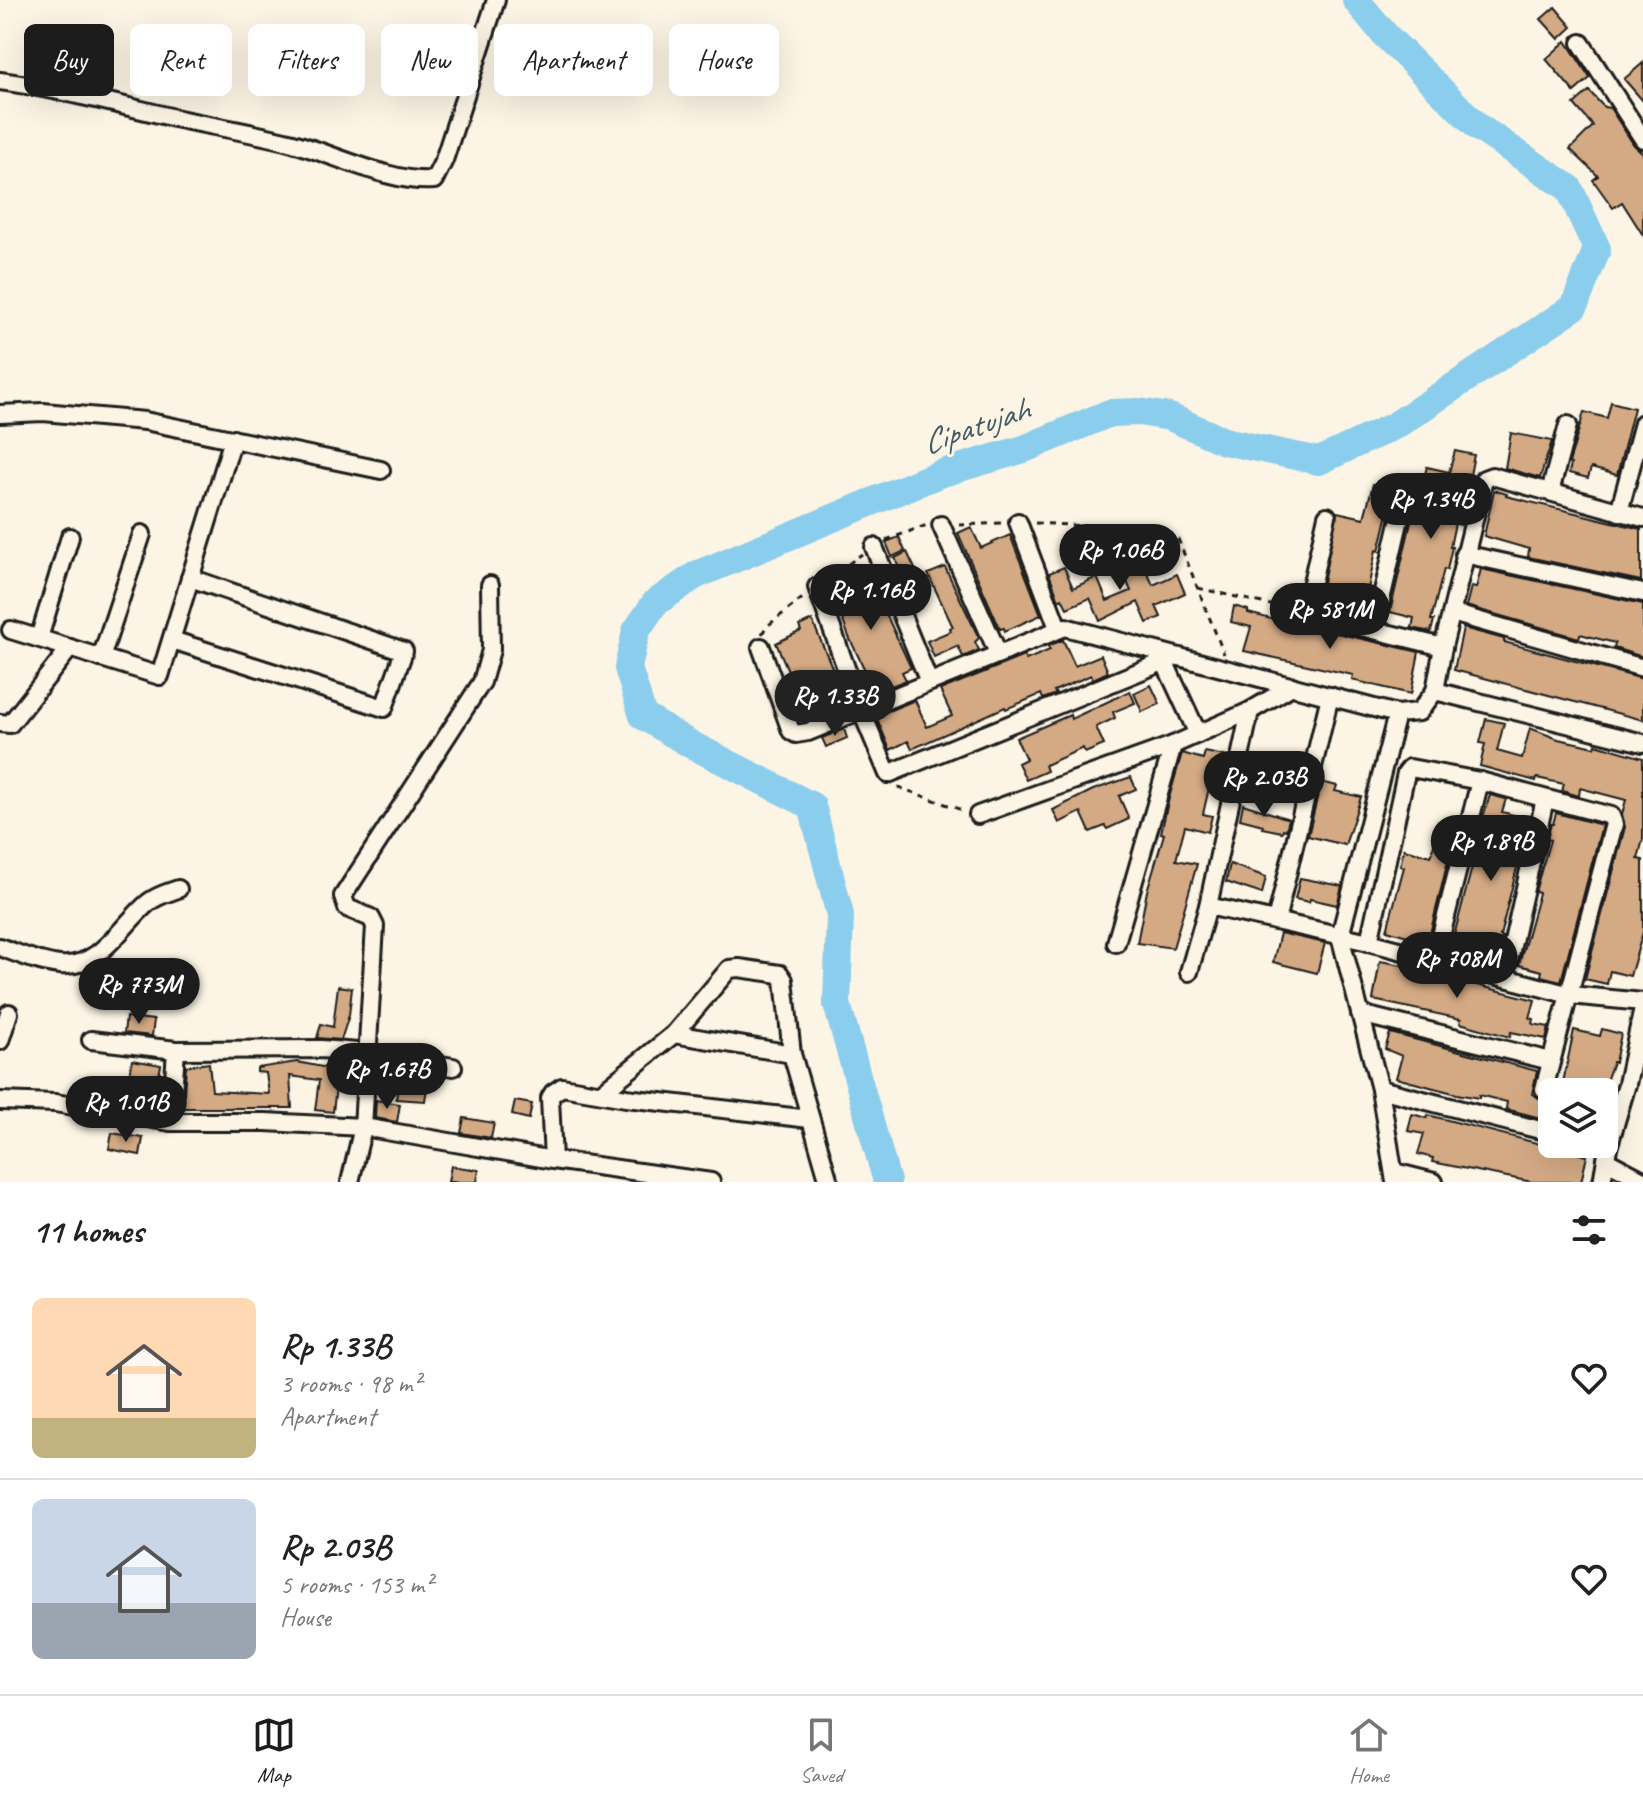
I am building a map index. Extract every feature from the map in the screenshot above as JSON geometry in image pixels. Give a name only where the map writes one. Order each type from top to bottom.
[{"type":"street","points":[[0,81],[54,89],[215,127],[269,136],[379,171],[420,181],[434,180],[444,160],[496,0]]},
{"type":"street","points":[[1581,43],[1643,139]]},
{"type":"street","points":[[0,414],[87,414],[145,421],[381,470]]},
{"type":"street","points":[[1619,512],[1643,423]]},
{"type":"street","points":[[1550,492],[1568,425]]},
{"type":"street","points":[[11,630],[160,676],[233,439]]},
{"type":"street","points":[[761,647],[793,733],[808,732],[1058,628],[1079,629],[1170,659],[1229,669],[1397,714],[1419,712],[1435,691],[1464,554],[1482,481],[1486,477],[1492,476],[1643,518]]},
{"type":"street","points":[[1374,630],[1406,492]]},
{"type":"street","points":[[1327,516],[1305,613],[1443,647]]},
{"type":"street","points":[[1018,522],[1058,628]]},
{"type":"street","points":[[941,525],[998,653]]},
{"type":"street","points":[[101,658],[142,534]]},
{"type":"street","points":[[39,638],[70,537]]},
{"type":"street","points":[[874,547],[929,682]]},
{"type":"street","points":[[1464,554],[1643,593]]},
{"type":"street","points":[[172,640],[384,708],[404,651],[190,578]]},
{"type":"street","points":[[350,1182],[363,1127],[375,924],[371,918],[347,908],[343,896],[482,682],[491,650],[490,585]]},
{"type":"street","points":[[817,587],[861,710],[888,774],[1170,659]]},
{"type":"street","points":[[1452,613],[1643,668]]},
{"type":"street","points":[[0,723],[10,724],[70,648]]},
{"type":"street","points":[[1170,659],[1198,734]]},
{"type":"street","points":[[978,815],[1173,745],[1250,711],[1292,686]]},
{"type":"street","points":[[1435,691],[1643,743]]},
{"type":"street","points":[[1276,921],[1330,696]]},
{"type":"street","points":[[1189,972],[1208,906],[1250,711]]},
{"type":"street","points":[[1397,714],[1340,936],[1380,1089],[1395,1177],[1434,1182]]},
{"type":"street","points":[[1116,943],[1173,745]]},
{"type":"street","points":[[1369,942],[1408,770],[1416,767],[1480,781],[1608,815],[1614,821],[1547,1078]]},
{"type":"street","points":[[1435,960],[1480,781]]},
{"type":"street","points":[[1505,977],[1545,799]]},
{"type":"street","points":[[0,947],[63,966],[83,962],[96,955],[152,900],[178,889]]},
{"type":"street","points":[[1208,906],[1369,942],[1570,995],[1643,1005],[1627,1084],[1618,1109]]},
{"type":"street","points":[[601,1093],[674,1034],[729,969],[780,974],[784,980],[792,1054],[829,1182]]},
{"type":"street","points":[[0,1041],[9,1013]]},
{"type":"street","points":[[1360,1014],[1551,1061]]},
{"type":"street","points":[[674,1034],[792,1054]]},
{"type":"street","points":[[91,1040],[176,1050],[282,1048],[369,1053],[453,1067]]},
{"type":"street","points":[[171,1122],[176,1050]]},
{"type":"street","points":[[1627,1084],[1643,1091]]},
{"type":"street","points":[[553,1160],[550,1107],[553,1093],[569,1087],[810,1119]]},
{"type":"street","points":[[1380,1089],[1538,1129]]},
{"type":"street","points":[[0,1101],[55,1103],[171,1122],[265,1122],[363,1127],[654,1177],[711,1182]]},
{"type":"street","points":[[1602,1182],[1603,1158]]},
{"type":"street","points":[[1613,1158],[1643,1180]]},
{"type":"path","points":[[1178,539],[1229,669]]},
{"type":"path","points":[[1198,588],[1305,613]]},
{"type":"path","points":[[888,774],[891,781],[901,788],[978,815]]},
{"type":"building","points":[[1555,7],[1572,27],[1559,39],[1541,19]]},
{"type":"building","points":[[1566,41],[1590,78],[1574,92],[1546,59]]},
{"type":"building","points":[[1643,63],[1643,101],[1624,79]]},
{"type":"building","points":[[1589,91],[1604,107],[1610,108],[1634,145],[1643,153],[1643,235],[1622,202],[1613,208],[1593,180],[1598,176],[1570,149],[1593,126],[1574,104]]},
{"type":"building","points":[[1611,402],[1634,408],[1617,475],[1591,468],[1588,478],[1569,473],[1584,412],[1607,418]]},
{"type":"building","points":[[1511,433],[1552,441],[1540,478],[1505,468]]},
{"type":"building","points":[[1455,451],[1474,455],[1460,525],[1455,523],[1447,570],[1444,569],[1431,620],[1434,620],[1431,632],[1412,628],[1414,618],[1390,612],[1427,467],[1449,472]]},
{"type":"building","points":[[1373,484],[1394,489],[1379,551],[1376,550],[1363,613],[1319,603],[1337,512],[1364,518]]},
{"type":"building","points":[[1494,490],[1506,496],[1641,529],[1641,581],[1528,557],[1529,549],[1484,536]]},
{"type":"building","points":[[971,527],[981,548],[1010,535],[1041,615],[1005,631],[1004,628],[1000,629],[958,533]]},
{"type":"building","points":[[899,537],[905,551],[892,557],[886,542]]},
{"type":"building","points":[[907,552],[917,573],[904,578],[895,558]]},
{"type":"building","points":[[1140,557],[1153,585],[1177,574],[1185,593],[1156,606],[1161,617],[1147,623],[1138,602],[1100,621],[1090,598],[1067,608],[1062,598],[1059,600],[1049,573],[1064,567],[1073,588],[1097,577],[1107,601],[1131,591],[1120,566]]},
{"type":"building","points":[[945,567],[979,638],[975,642],[979,650],[963,657],[958,646],[934,657],[927,641],[951,631],[953,627],[928,574]]},
{"type":"building","points":[[1481,569],[1643,604],[1643,657],[1614,648],[1615,643],[1580,634],[1579,638],[1466,606],[1471,587],[1476,588]]},
{"type":"building","points":[[868,575],[911,668],[902,672],[906,680],[889,687],[885,679],[872,685],[832,591]]},
{"type":"building","points":[[1234,606],[1248,610],[1248,613],[1291,624],[1292,620],[1419,652],[1411,694],[1352,680],[1353,675],[1244,651],[1251,627],[1231,622]]},
{"type":"building","points":[[812,620],[843,693],[807,714],[776,643],[801,631],[799,626]]},
{"type":"building","points":[[1463,628],[1643,679],[1643,720],[1454,670]]},
{"type":"building","points":[[1063,640],[1075,666],[1101,655],[1108,672],[1093,679],[1091,675],[1043,699],[1041,694],[1005,707],[912,749],[908,741],[890,750],[876,716],[915,700],[927,727],[952,716],[940,690],[1024,656],[1026,660],[1050,650],[1048,646]]},
{"type":"building","points":[[1151,685],[1160,704],[1142,712],[1134,693]]},
{"type":"building","points":[[1130,691],[1135,703],[1113,712],[1115,718],[1096,727],[1104,745],[1085,753],[1083,748],[1045,765],[1047,771],[1026,780],[1018,763],[1026,759],[1016,738],[1070,715],[1071,719]]},
{"type":"building","points":[[1486,719],[1504,723],[1497,751],[1522,758],[1530,728],[1558,739],[1595,747],[1596,744],[1643,758],[1643,839],[1638,859],[1643,860],[1643,932],[1630,976],[1610,971],[1607,984],[1585,979],[1625,827],[1622,814],[1626,800],[1580,788],[1579,796],[1562,791],[1564,784],[1537,778],[1536,781],[1480,766],[1485,744],[1480,743]]},
{"type":"building","points":[[844,729],[847,738],[826,747],[822,738]]},
{"type":"building","points":[[1205,752],[1224,756],[1219,777],[1212,775],[1203,814],[1212,816],[1208,832],[1185,826],[1176,860],[1197,864],[1173,948],[1137,943],[1182,753],[1203,759]]},
{"type":"building","points":[[1131,777],[1136,789],[1119,796],[1129,819],[1107,829],[1105,826],[1090,832],[1081,812],[1059,823],[1053,810],[1093,790]]},
{"type":"building","points":[[1321,782],[1337,786],[1335,791],[1361,797],[1345,845],[1308,836]]},
{"type":"building","points":[[1490,795],[1506,799],[1502,812],[1529,819],[1500,936],[1498,960],[1495,961],[1451,947],[1476,852],[1479,853],[1486,825],[1481,824]]},
{"type":"building","points":[[1243,804],[1289,819],[1286,830],[1262,828],[1263,825],[1240,819]]},
{"type":"building","points":[[1556,813],[1602,825],[1561,981],[1541,976],[1542,971],[1519,965],[1539,893],[1535,892],[1550,840],[1547,839]]},
{"type":"building","points":[[1439,824],[1456,828],[1428,942],[1387,930],[1404,867],[1400,866],[1404,849],[1431,856]]},
{"type":"building","points":[[1230,864],[1266,877],[1262,894],[1226,882]]},
{"type":"building","points":[[1300,878],[1342,886],[1337,905],[1295,899]]},
{"type":"building","points":[[1280,933],[1325,943],[1317,973],[1273,962]]},
{"type":"building","points":[[1380,961],[1430,970],[1442,976],[1535,1000],[1530,1018],[1534,1019],[1533,1024],[1549,1027],[1546,1039],[1511,1032],[1510,1037],[1460,1023],[1461,1019],[1373,1000]]},
{"type":"building","points":[[338,986],[352,988],[349,1015],[341,1040],[317,1038],[321,1024],[333,1027]]},
{"type":"building","points":[[126,1017],[154,1020],[152,1036],[124,1033]]},
{"type":"building","points":[[1602,1029],[1621,1034],[1615,1062],[1607,1078],[1564,1078],[1574,1030],[1600,1036]]},
{"type":"building","points":[[1390,1033],[1537,1071],[1532,1094],[1538,1098],[1538,1117],[1506,1109],[1507,1102],[1479,1095],[1479,1098],[1457,1094],[1396,1078],[1402,1056],[1385,1049]]},
{"type":"building","points":[[132,1060],[161,1065],[153,1108],[124,1103]]},
{"type":"building","points":[[297,1062],[338,1070],[333,1112],[315,1110],[319,1080],[290,1076],[292,1108],[183,1108],[186,1066],[209,1063],[212,1091],[269,1094],[266,1073],[257,1072],[257,1068]]},
{"type":"building","points":[[398,1084],[427,1087],[425,1101],[396,1099]]},
{"type":"building","points":[[376,1100],[400,1104],[397,1122],[375,1118]]},
{"type":"building","points":[[515,1101],[532,1104],[529,1119],[512,1115]]},
{"type":"building","points":[[1412,1114],[1427,1118],[1428,1115],[1538,1143],[1538,1158],[1587,1158],[1581,1182],[1532,1182],[1432,1162],[1433,1158],[1418,1154],[1424,1134],[1408,1131]]},
{"type":"building","points":[[464,1118],[494,1123],[491,1138],[461,1133]]},
{"type":"building","points":[[112,1133],[143,1138],[140,1155],[109,1149]]},
{"type":"building","points":[[451,1166],[479,1170],[477,1182],[448,1182]]},
{"type":"waterway","name":"Cipatujah","points":[[887,1182],[837,1004],[840,915],[812,806],[690,744],[643,716],[628,668],[636,631],[655,603],[696,575],[939,474],[1024,449],[1110,413],[1139,412],[1170,417],[1224,441],[1319,461],[1396,425],[1574,307],[1597,249],[1569,188],[1478,127],[1386,36],[1356,0]]}]
